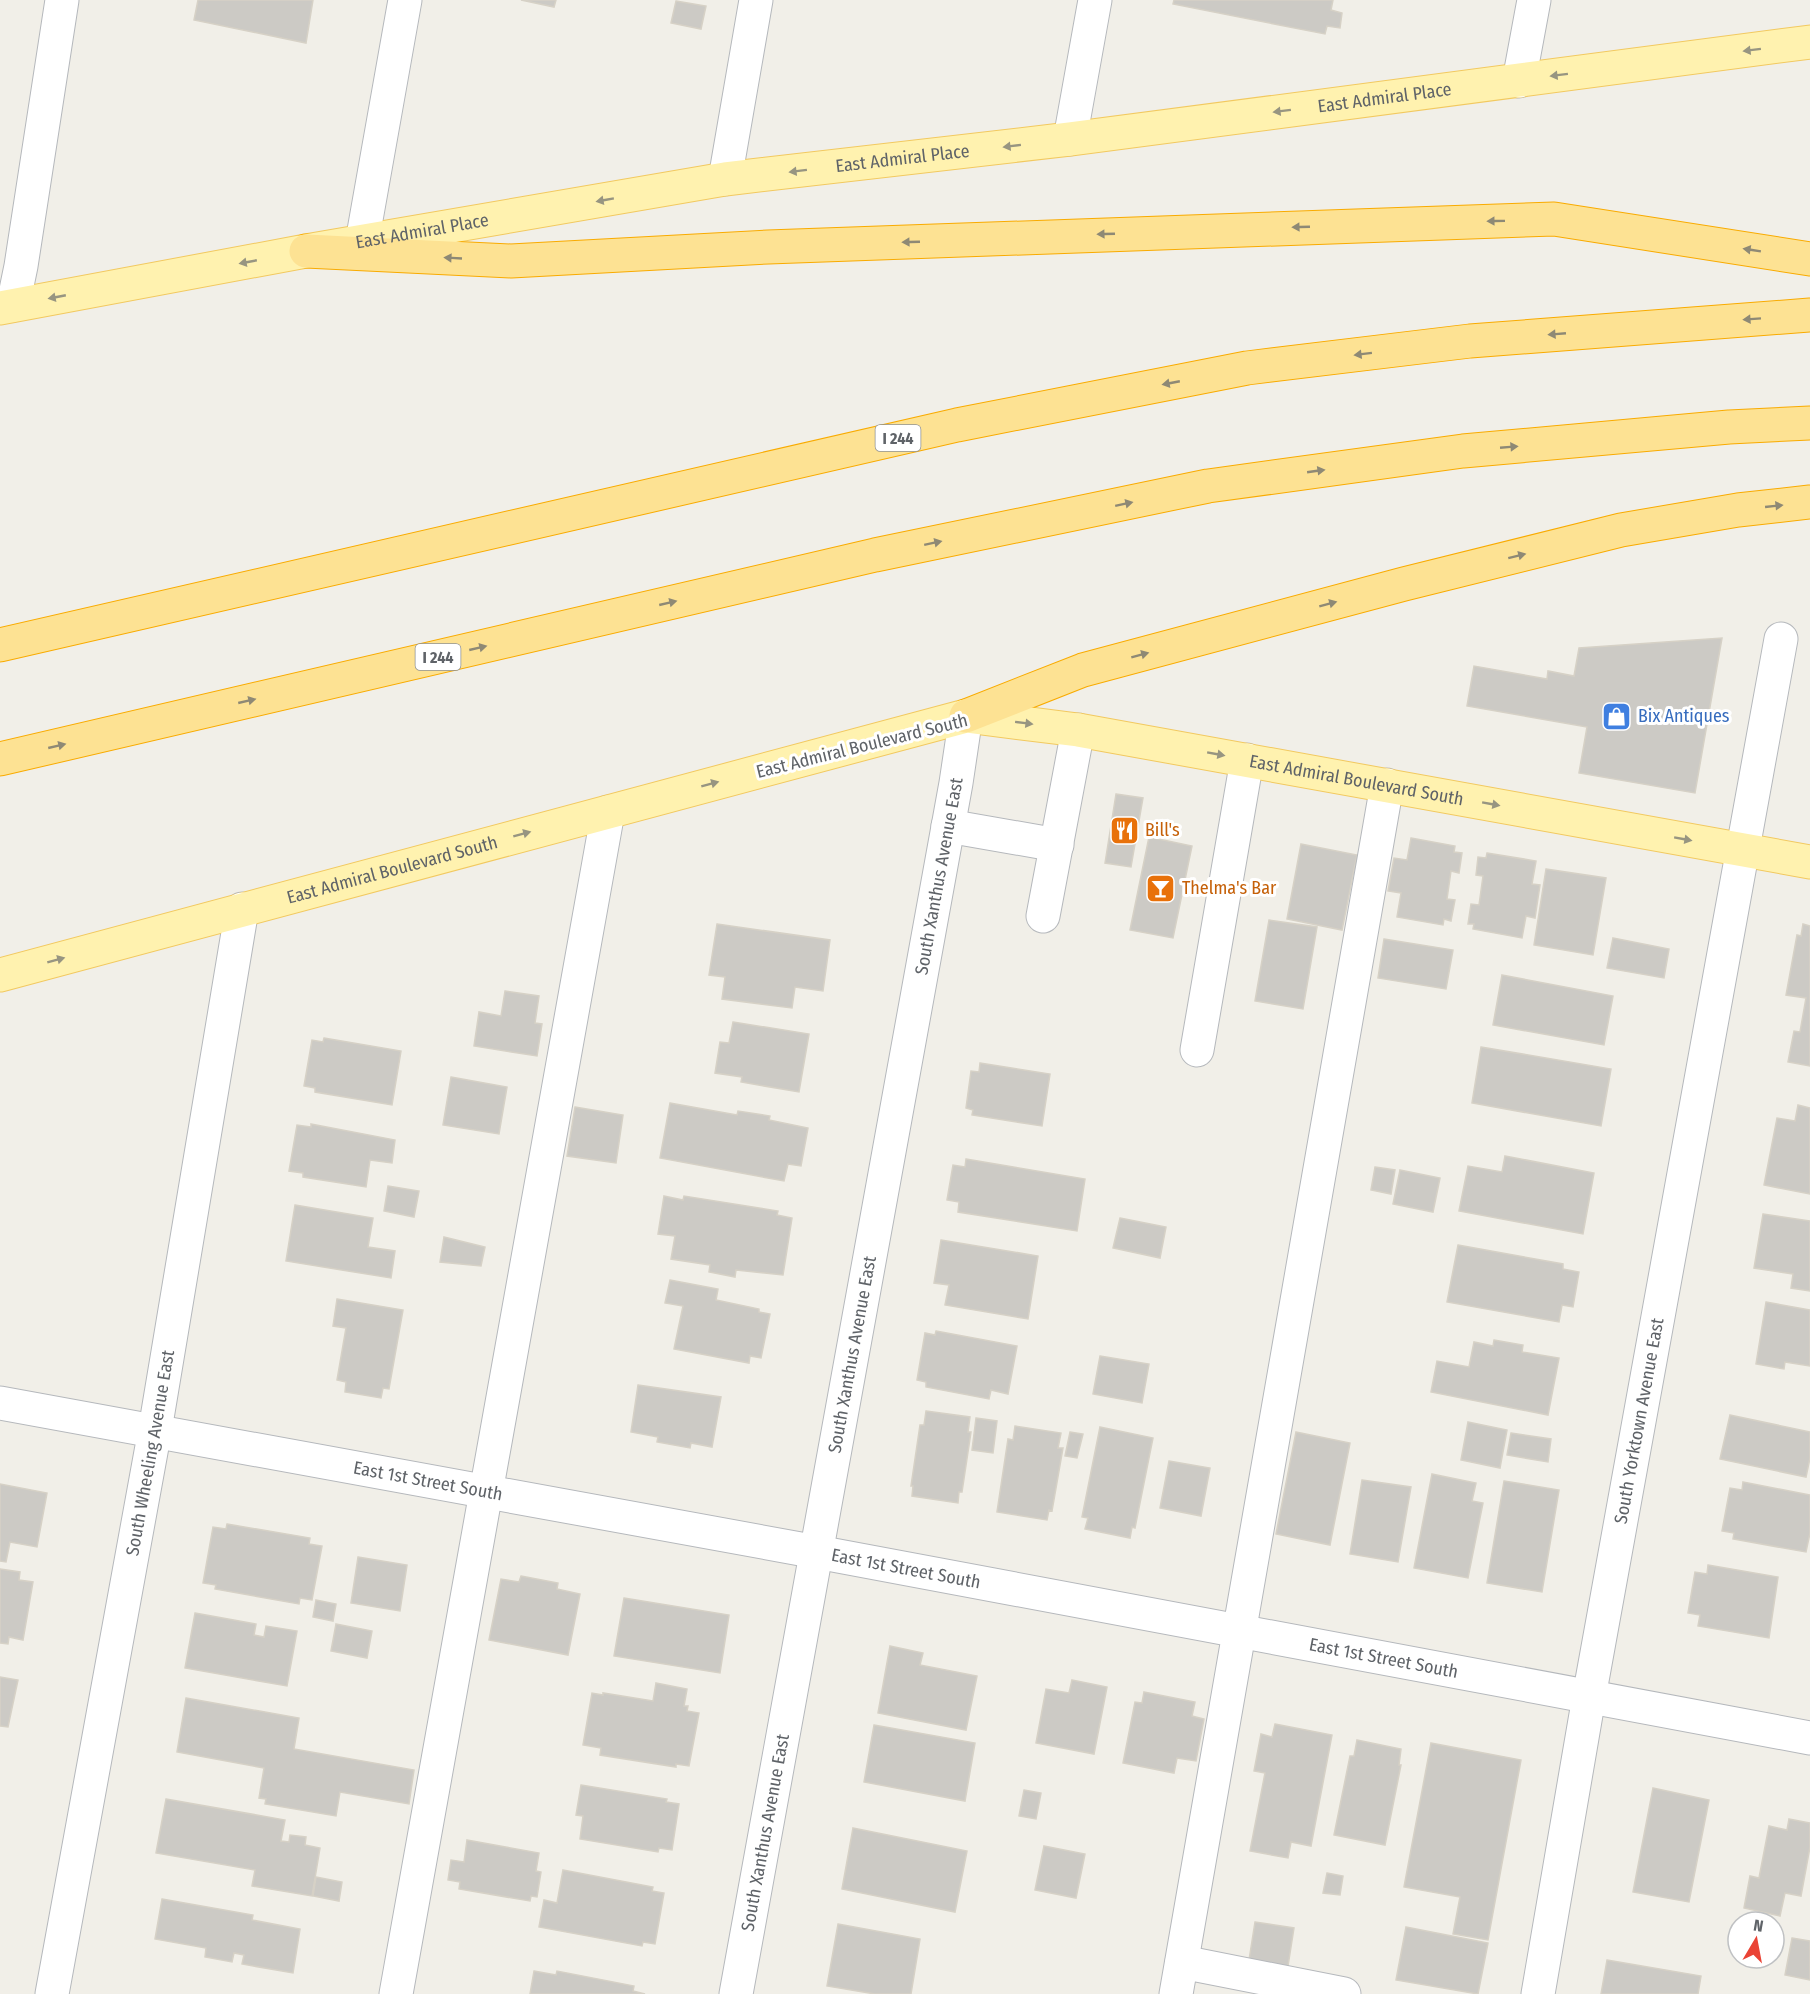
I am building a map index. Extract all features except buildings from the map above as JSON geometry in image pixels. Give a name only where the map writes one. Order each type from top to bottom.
[{"type":"highway","points":[[306,251],[511,261],[792,246],[1554,219],[1810,259]]},
{"type":"highway","name":"I 244","points":[[0,645],[945,427],[1246,368],[1470,341],[1810,315]]},
{"type":"highway","name":"I 244","points":[[0,759],[875,555],[1208,486],[1463,451],[1728,427],[1810,423]]},
{"type":"highway","points":[[966,716],[1083,670],[1404,584],[1621,530],[1738,510],[1810,502]]},
{"type":"main road","name":"East Admiral Place","points":[[6,307],[306,251],[725,179],[1070,139],[1810,42]]},
{"type":"main road","name":"East Admiral Boulevard South","points":[[0,975],[966,716],[1078,730],[1810,862]]},
{"type":"street","points":[[6,307],[21,266],[62,0]]},
{"type":"street","points":[[362,242],[405,0]]},
{"type":"street","points":[[725,179],[756,0]]},
{"type":"street","points":[[1070,139],[1095,0]]},
{"type":"street","points":[[1520,81],[1534,0]]},
{"type":"street","name":"South Yorktown Avenue East","points":[[1538,1994],[1589,1696],[1781,639]]},
{"type":"street","name":"South Xanthus Avenue East","points":[[736,1994],[966,716]]},
{"type":"street","points":[[1044,916],[1078,730]]},
{"type":"street","points":[[1197,1050],[1247,760]]},
{"type":"street","points":[[1176,1994],[1387,785]]},
{"type":"street","points":[[396,1994],[608,812]]},
{"type":"street","points":[[948,826],[1057,845]]},
{"type":"street","name":"South Wheeling Avenue East","points":[[52,1994],[155,1430],[242,909]]},
{"type":"street","name":"East 1st Street South","points":[[0,1403],[817,1552],[1810,1738]]},
{"type":"street","points":[[1182,1962],[1344,1994]]},
{"type":"place","name":"Bix Antiques","points":[[1617,716]]},
{"type":"place","name":"Bill's","points":[[1124,830]]},
{"type":"place","name":"Thelma's Bar","points":[[1161,888]]}]
